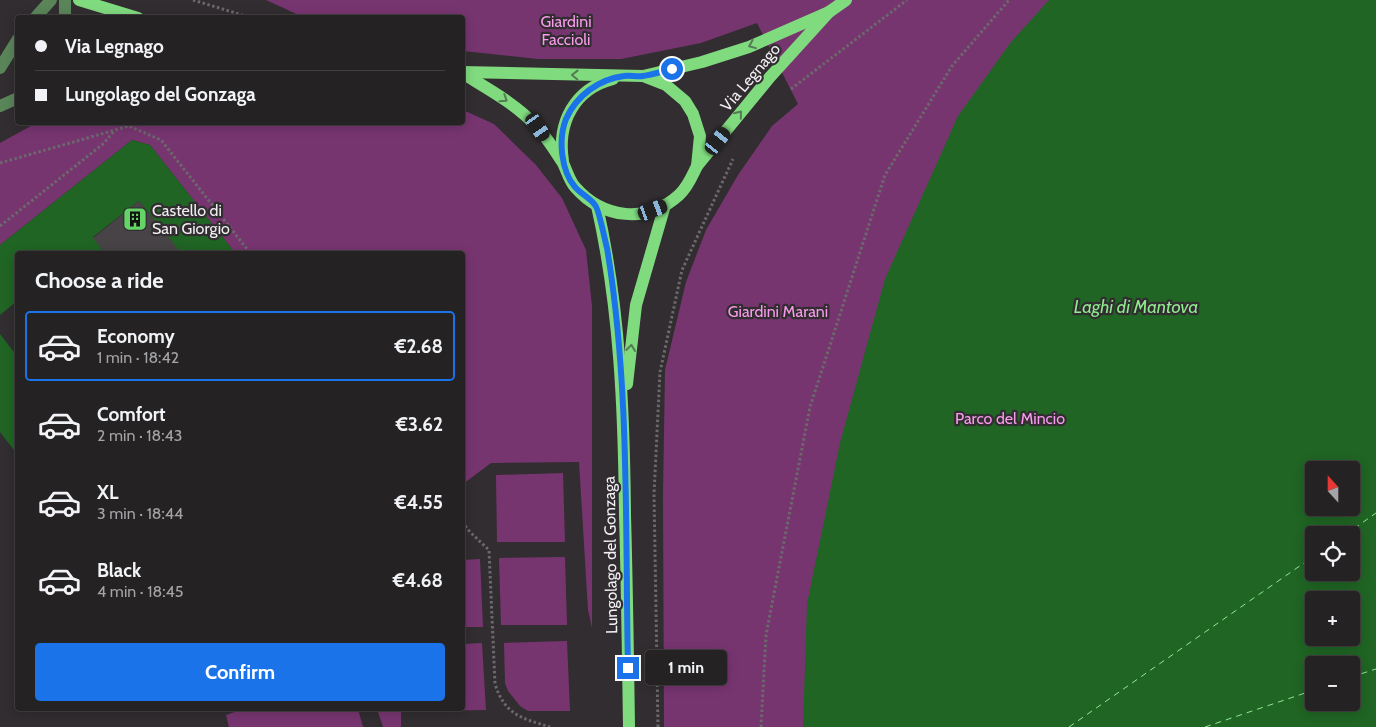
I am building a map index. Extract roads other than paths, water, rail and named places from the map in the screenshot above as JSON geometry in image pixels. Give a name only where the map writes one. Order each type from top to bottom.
[{"type":"main road","points":[[79,0],[128,15]]},
{"type":"main road","name":"Via Legnago","points":[[465,72],[643,76],[702,62],[749,47],[829,12],[846,0]]},
{"type":"main road","name":"Via Legnago","points":[[465,74],[518,108],[538,127],[563,164],[574,186],[597,206],[619,214],[642,214],[665,205],[680,194],[697,166],[770,77],[829,12]]},
{"type":"main road","name":"Via Legnago","points":[[563,164],[561,146],[565,120],[573,106],[579,98],[600,82],[624,76]]},
{"type":"main road","name":"Via Legnago","points":[[643,76],[666,85],[685,101],[693,114],[700,136],[697,166]]},
{"type":"main road","name":"Lungolago del Gonzaga","points":[[624,413],[636,305],[665,205]]},
{"type":"main road","name":"Lungolago del Gonzaga","points":[[597,206],[608,257],[624,413],[629,727]]},
{"type":"street","points":[[38,15],[51,0]]},
{"type":"street","points":[[65,0],[66,15]]},
{"type":"street","points":[[0,68],[15,44]]},
{"type":"street","points":[[0,106],[15,99]]},
{"type":"water","name":"Laghi di Mantova","points":[[1049,0],[1376,0],[1376,727],[803,727],[807,604],[840,443],[885,279],[958,116],[1011,42]]},
{"type":"water","points":[[132,140],[150,145],[234,251],[169,251],[175,246],[139,201],[93,237],[104,251],[15,251],[15,303],[0,315],[0,245]]},
{"type":"water","points":[[0,334],[15,353],[15,451],[0,432]]},
{"type":"place","name":"Castello di San Giorgio","points":[[135,219]]},
{"type":"park label","name":"Giardini Faccioli","points":[[566,30]]},
{"type":"park label","name":"Giardini Marani","points":[[778,311]]},
{"type":"park label","name":"Parco del Mincio","points":[[1010,418]]}]
